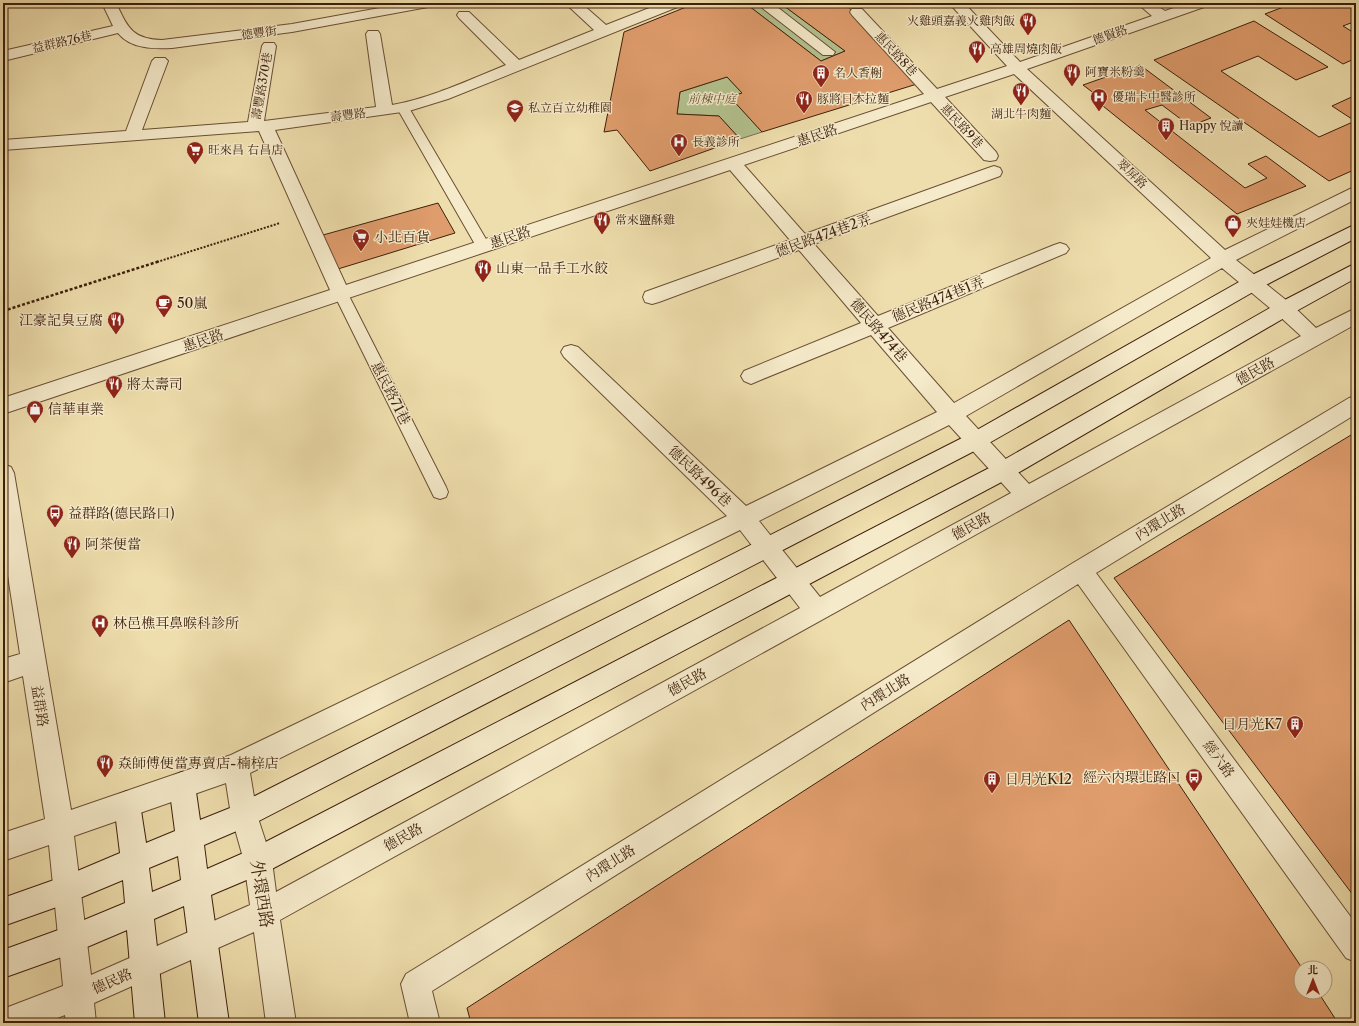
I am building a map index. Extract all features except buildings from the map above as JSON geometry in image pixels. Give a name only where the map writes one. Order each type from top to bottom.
[{"type":"street","name":"德豐街","points":[[109,3],[122,28],[132,39],[144,43],[173,43],[255,34],[428,3]]},
{"type":"street","points":[[572,3],[604,31]]},
{"type":"street","name":"壽豐路","points":[[3,145],[260,126],[403,108],[442,96],[675,3]]},
{"type":"street","points":[[763,3],[828,52]]},
{"type":"street","name":"翠屏路","points":[[956,3],[1017,68],[1223,259],[1284,309],[1315,338]]},
{"type":"street","points":[[1144,3],[1162,17]]},
{"type":"street","name":"德賢路","points":[[1017,68],[1202,3]]},
{"type":"street","name":"惠民路8巷","points":[[857,12],[934,96]]},
{"type":"street","points":[[464,15],[516,66]]},
{"type":"street","name":"益群路76巷","points":[[3,56],[122,28]]},
{"type":"street","points":[[373,34],[385,111]]},
{"type":"street","name":"壽豐路370巷","points":[[260,126],[269,46]]},
{"type":"street","points":[[132,136],[160,60]]},
{"type":"street","name":"惠民路","points":[[3,406],[1017,68]]},
{"type":"street","name":"惠民路9巷","points":[[934,96],[992,164]]},
{"type":"street","points":[[260,126],[305,215],[341,294]]},
{"type":"street","name":"德民路474巷","points":[[733,163],[952,414],[1027,496]]},
{"type":"street","name":"德民路474巷2弄","points":[[652,298],[802,242],[992,164]]},
{"type":"street","points":[[3,847],[236,766],[744,518],[952,414],[1223,259],[1356,192]]},
{"type":"street","points":[[3,912],[68,889],[244,815],[976,441],[1253,283],[1356,230]]},
{"type":"street","name":"德民路474巷1弄","points":[[751,376],[1060,249]]},
{"type":"street","points":[[3,964],[73,939],[258,861],[1003,471],[1284,309],[1356,270]]},
{"type":"street","name":"德民路","points":[[6,1023],[80,1009],[145,966],[265,913],[1356,316]]},
{"type":"street","name":"德民路496巷","points":[[571,352],[744,518],[766,548],[817,610]]},
{"type":"street","name":"內環北路","points":[[424,1023],[416,984],[1081,570],[1356,404]]},
{"type":"street","name":"益群路","points":[[3,473],[9,556],[33,661],[60,828],[73,939]]},
{"type":"street","name":"經六路","points":[[1081,570],[1356,948]]},
{"type":"street","points":[[3,670],[33,661]]},
{"type":"street","name":"外環西路","points":[[236,766],[244,815],[258,861],[281,1023]]},
{"type":"street","points":[[182,785],[214,1023]]},
{"type":"street","points":[[127,804],[135,861],[150,1023]]},
{"type":"street","points":[[73,939],[80,1009]]},
{"type":"lane","points":[[403,108],[483,246]]},
{"type":"lane","name":"惠民路71巷","points":[[341,294],[440,492]]},
{"type":"path","points":[[3,311],[305,215]]},
{"type":"green space","points":[[745,3],[780,3],[845,51],[821,61]]},
{"type":"green space","name":"前棟中庭","points":[[727,77],[742,93],[730,97],[762,132],[740,139],[719,116],[677,114],[680,92]]},
{"type":"place","name":"火雞頭嘉義火雞肉飯","points":[[1028,36]]},
{"type":"place","name":"高雄周燒肉飯","points":[[977,64]]},
{"type":"place","name":"阿寶米粉羹","points":[[1072,87]]},
{"type":"place","name":"名人香榭","points":[[821,88]]},
{"type":"place","name":"湖北牛肉麵","points":[[1021,106]]},
{"type":"place","name":"優瑞卡中醫診所","points":[[1099,112]]},
{"type":"place","name":"豚將日本拉麵","points":[[804,114]]},
{"type":"place","name":"私立百立幼稚園","points":[[515,123]]},
{"type":"place","name":"Happy 悅讀","points":[[1166,141]]},
{"type":"place","name":"長義診所","points":[[679,157]]},
{"type":"place","name":"旺來昌 右昌店","points":[[195,165]]},
{"type":"place","name":"常來鹽酥雞","points":[[602,235]]},
{"type":"place","name":"夾娃娃機店","points":[[1233,238]]},
{"type":"place","name":"小北百貨","points":[[361,252]]},
{"type":"place","name":"山東一品手工水餃","points":[[483,283]]},
{"type":"place","name":"50嵐","points":[[164,318]]},
{"type":"place","name":"江豪記臭豆腐","points":[[116,335]]},
{"type":"place","name":"將太壽司","points":[[114,399]]},
{"type":"place","name":"信華車業","points":[[35,424]]},
{"type":"place","name":"益群路(德民路口)","points":[[55,528]]},
{"type":"place","name":"阿茶便當","points":[[72,559]]},
{"type":"place","name":"林邑樵耳鼻喉科診所","points":[[100,638]]},
{"type":"place","name":"日月光K7","points":[[1295,739]]},
{"type":"place","name":"𡘙師傅便當專賣店-楠梓店","points":[[105,778]]},
{"type":"place","name":"經六內環北路口","points":[[1194,792]]},
{"type":"place","name":"日月光K12","points":[[992,794]]}]
